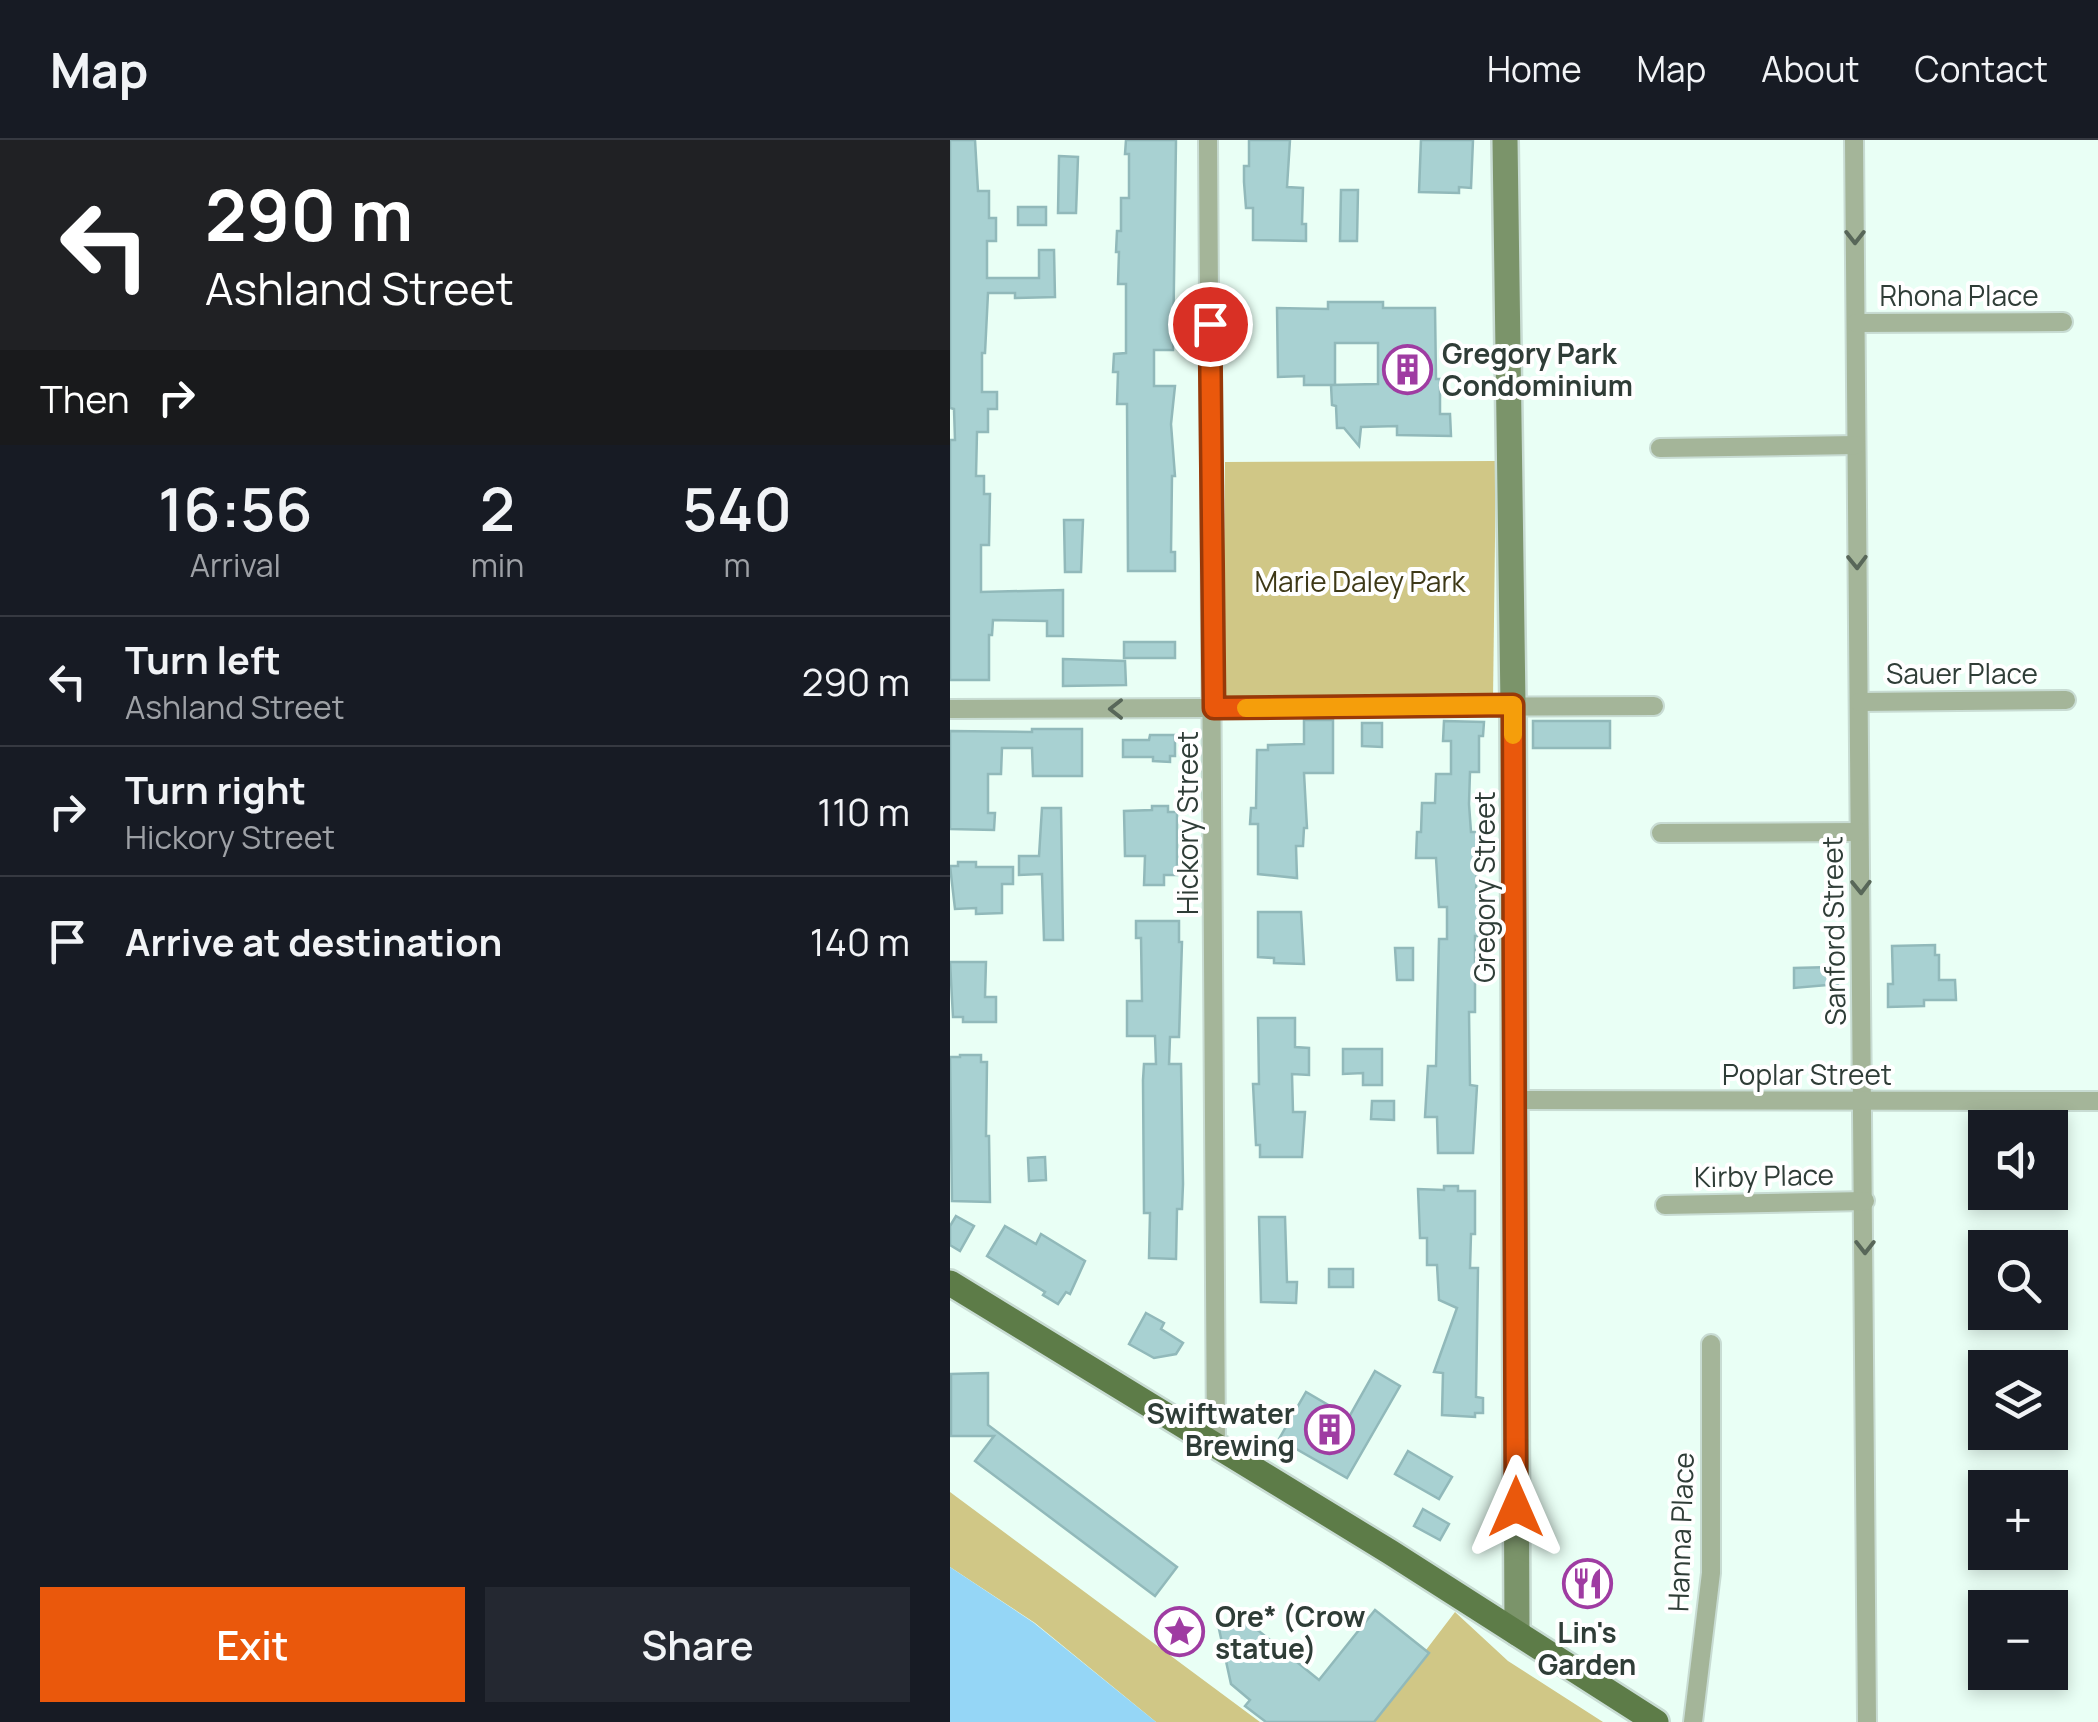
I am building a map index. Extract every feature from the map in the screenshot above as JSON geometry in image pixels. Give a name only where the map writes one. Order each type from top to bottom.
[{"type":"main road","points":[[950,1283],[1656,1722]]},
{"type":"street","name":"Hickory Street","points":[[1208,140],[1216,1446]]},
{"type":"street","name":"Gregory Street","points":[[1505,140],[1513,705],[1518,1633]]},
{"type":"street","name":"Sanford Street","points":[[1854,140],[1867,1722]]},
{"type":"street","name":"Rhona Place","points":[[1856,323],[2062,322]]},
{"type":"street","points":[[1660,448],[1856,445]]},
{"type":"street","name":"Sauer Place","points":[[1858,702],[2066,700]]},
{"type":"street","points":[[950,709],[1654,706]]},
{"type":"street","points":[[1662,833],[1859,832]]},
{"type":"street","name":"Poplar Street","points":[[1515,1100],[2098,1102]]},
{"type":"street","name":"Kirby Place","points":[[1665,1205],[1865,1201]]},
{"type":"street","name":"Hanna Place","points":[[1692,1722],[1710,1573],[1711,1344]]},
{"type":"green space","name":"Marie Daley Park","points":[[1496,461],[1493,699],[1224,701],[1225,462]]},
{"type":"green space","points":[[950,1492],[1260,1722],[1156,1722],[1035,1623],[950,1567]]},
{"type":"green space","points":[[1455,1612],[1508,1661],[1603,1722],[1371,1722]]},
{"type":"water","points":[[950,1567],[1034,1623],[1156,1722],[950,1722]]},
{"type":"building","points":[[950,140],[975,140],[978,191],[989,191],[989,218],[996,218],[996,241],[987,241],[987,278],[1039,278],[1039,250],[1054,250],[1055,297],[1015,298],[1015,293],[988,293],[982,392],[997,392],[997,409],[988,409],[988,432],[977,432],[976,476],[984,476],[984,494],[990,494],[989,545],[981,545],[981,592],[1063,590],[1063,636],[1047,636],[1047,621],[993,620],[989,680],[950,680],[950,440],[955,440],[954,409],[950,408]]},
{"type":"building","points":[[1126,140],[1176,140],[1173,350],[1154,350],[1154,386],[1175,386],[1171,424],[1175,476],[1171,552],[1175,552],[1175,571],[1128,571],[1127,404],[1117,404],[1118,372],[1113,372],[1114,354],[1126,353],[1126,284],[1118,284],[1116,252],[1117,231],[1121,231],[1121,198],[1129,198]]},
{"type":"building","points":[[1249,140],[1290,140],[1287,187],[1303,188],[1302,224],[1306,224],[1306,241],[1253,240],[1253,208],[1246,208],[1244,182],[1244,166],[1249,166]]},
{"type":"building","points":[[1421,140],[1473,140],[1471,188],[1459,187],[1459,193],[1419,192]]},
{"type":"building","points":[[1059,156],[1078,157],[1076,213],[1058,213]]},
{"type":"building","points":[[1341,190],[1358,190],[1357,241],[1340,241]]},
{"type":"building","points":[[1018,207],[1046,207],[1046,225],[1018,225]]},
{"type":"building","name":"Gregory Park Condominium","points":[[1328,302],[1383,302],[1383,308],[1435,308],[1440,414],[1450,414],[1451,436],[1397,435],[1397,426],[1361,427],[1359,446],[1344,428],[1337,428],[1331,385],[1304,385],[1304,376],[1278,377],[1277,308],[1328,309]],"holes":[[[1335,343],[1378,343],[1378,384],[1335,385]]]},
{"type":"building","points":[[1064,520],[1083,520],[1081,572],[1065,572]]},
{"type":"building","points":[[1124,642],[1175,642],[1175,658],[1124,658]]},
{"type":"building","points":[[1063,659],[1125,661],[1126,685],[1063,686]]},
{"type":"building","points":[[1304,720],[1333,720],[1333,773],[1304,773],[1307,828],[1303,846],[1296,846],[1297,878],[1258,874],[1258,824],[1250,824],[1251,808],[1256,808],[1257,750],[1268,750],[1268,745],[1304,744]]},
{"type":"building","points":[[1444,721],[1484,722],[1483,736],[1479,736],[1479,772],[1470,772],[1469,804],[1471,832],[1478,832],[1476,891],[1482,916],[1482,936],[1475,936],[1475,1012],[1469,1012],[1470,1085],[1477,1086],[1473,1153],[1438,1153],[1437,1117],[1425,1117],[1428,1066],[1436,1066],[1439,939],[1447,939],[1447,907],[1439,907],[1436,858],[1416,858],[1417,832],[1421,832],[1422,803],[1435,803],[1436,774],[1451,774],[1451,741],[1443,741]]},
{"type":"building","points":[[1533,721],[1610,721],[1610,748],[1533,748]]},
{"type":"building","points":[[1362,723],[1382,723],[1382,747],[1362,746]]},
{"type":"building","points":[[1082,729],[1082,776],[1033,776],[1032,748],[1002,748],[1001,774],[988,774],[988,813],[995,813],[994,830],[950,829],[950,731]]},
{"type":"building","points":[[1150,735],[1175,735],[1175,756],[1170,756],[1170,762],[1153,761],[1153,757],[1123,757],[1123,740],[1149,740]]},
{"type":"building","points":[[1152,806],[1168,806],[1168,812],[1177,812],[1177,875],[1164,875],[1164,885],[1144,885],[1145,856],[1125,856],[1124,811],[1152,810]]},
{"type":"building","points":[[1042,808],[1061,808],[1063,940],[1044,940],[1042,874],[1019,875],[1019,856],[1039,856]]},
{"type":"building","points":[[958,862],[976,862],[976,867],[1013,867],[1013,884],[1002,884],[1002,913],[976,914],[976,908],[955,909],[950,866],[958,866]]},
{"type":"building","points":[[1258,912],[1301,912],[1304,964],[1274,963],[1274,958],[1258,957]]},
{"type":"building","points":[[1136,921],[1179,921],[1182,942],[1179,1037],[1170,1037],[1169,1064],[1181,1064],[1183,1184],[1182,1209],[1177,1209],[1176,1259],[1149,1258],[1150,1213],[1144,1213],[1143,1080],[1144,1064],[1156,1064],[1155,1036],[1127,1036],[1127,1001],[1142,1001],[1141,938],[1136,938]]},
{"type":"building","points":[[1935,945],[1939,980],[1955,980],[1956,1000],[1924,1000],[1924,1006],[1888,1007],[1888,984],[1893,984],[1892,946]]},
{"type":"building","points":[[1395,948],[1413,948],[1413,980],[1397,980]]},
{"type":"building","points":[[950,962],[986,962],[985,997],[996,997],[996,1022],[963,1022],[963,1017],[953,1017]]},
{"type":"building","points":[[1794,968],[1839,969],[1838,984],[1794,988]]},
{"type":"building","points":[[1258,1018],[1295,1018],[1295,1047],[1309,1048],[1309,1075],[1292,1074],[1293,1112],[1305,1112],[1302,1157],[1260,1157],[1260,1145],[1256,1145],[1253,1084],[1259,1084]]},
{"type":"building","points":[[1343,1049],[1382,1049],[1382,1085],[1363,1085],[1363,1073],[1343,1074]]},
{"type":"building","points":[[981,1055],[981,1062],[987,1062],[990,1202],[952,1201],[950,1057]]},
{"type":"building","points":[[1372,1101],[1394,1101],[1394,1120],[1371,1119]]},
{"type":"building","points":[[1045,1157],[1046,1180],[1029,1181],[1028,1158]]},
{"type":"building","points":[[1444,1186],[1475,1191],[1470,1268],[1478,1268],[1476,1397],[1483,1398],[1483,1413],[1475,1413],[1475,1417],[1442,1415],[1443,1373],[1434,1372],[1457,1308],[1439,1300],[1437,1265],[1427,1265],[1427,1238],[1420,1238],[1418,1189],[1444,1190]]},
{"type":"building","points":[[956,1216],[974,1226],[960,1251],[950,1245],[950,1226]]},
{"type":"building","points":[[1259,1217],[1285,1217],[1287,1282],[1297,1282],[1296,1303],[1261,1302]]},
{"type":"building","points":[[1005,1226],[1036,1244],[1041,1234],[1085,1261],[1070,1294],[1066,1292],[1058,1304],[987,1256]]},
{"type":"building","points":[[1329,1269],[1353,1269],[1353,1287],[1329,1287]]},
{"type":"building","points":[[1146,1313],[1164,1323],[1161,1329],[1183,1343],[1176,1354],[1154,1358],[1129,1344]]},
{"type":"building","name":"Swiftwater Brewing","points":[[1375,1371],[1400,1386],[1347,1478],[1279,1439],[1306,1392],[1349,1417]]},
{"type":"building","points":[[988,1373],[988,1425],[1177,1567],[1155,1596],[975,1461],[994,1436],[951,1436],[951,1374]]},
{"type":"building","points":[[1408,1451],[1452,1477],[1439,1499],[1395,1474]]},
{"type":"building","points":[[1423,1509],[1449,1524],[1440,1540],[1414,1526]]},
{"type":"building","points":[[1375,1610],[1429,1653],[1374,1722],[1266,1722],[1245,1706],[1250,1700],[1231,1684],[1219,1629],[1249,1623],[1319,1680]]},
{"type":"slow traffic","points":[[1246,708],[1513,705],[1513,735]]},
{"type":"place","name":"Gregory Park Condominium","points":[[1407,369]]},
{"type":"place","name":"Swiftwater Brewing","points":[[1330,1429]]},
{"type":"place","name":"Lin's Garden","points":[[1587,1584]]},
{"type":"place","name":"Ore* (Crow statue)","points":[[1180,1632]]},
{"type":"route","points":[[1210,324],[1214,708],[1513,705],[1516,1507]]}]
